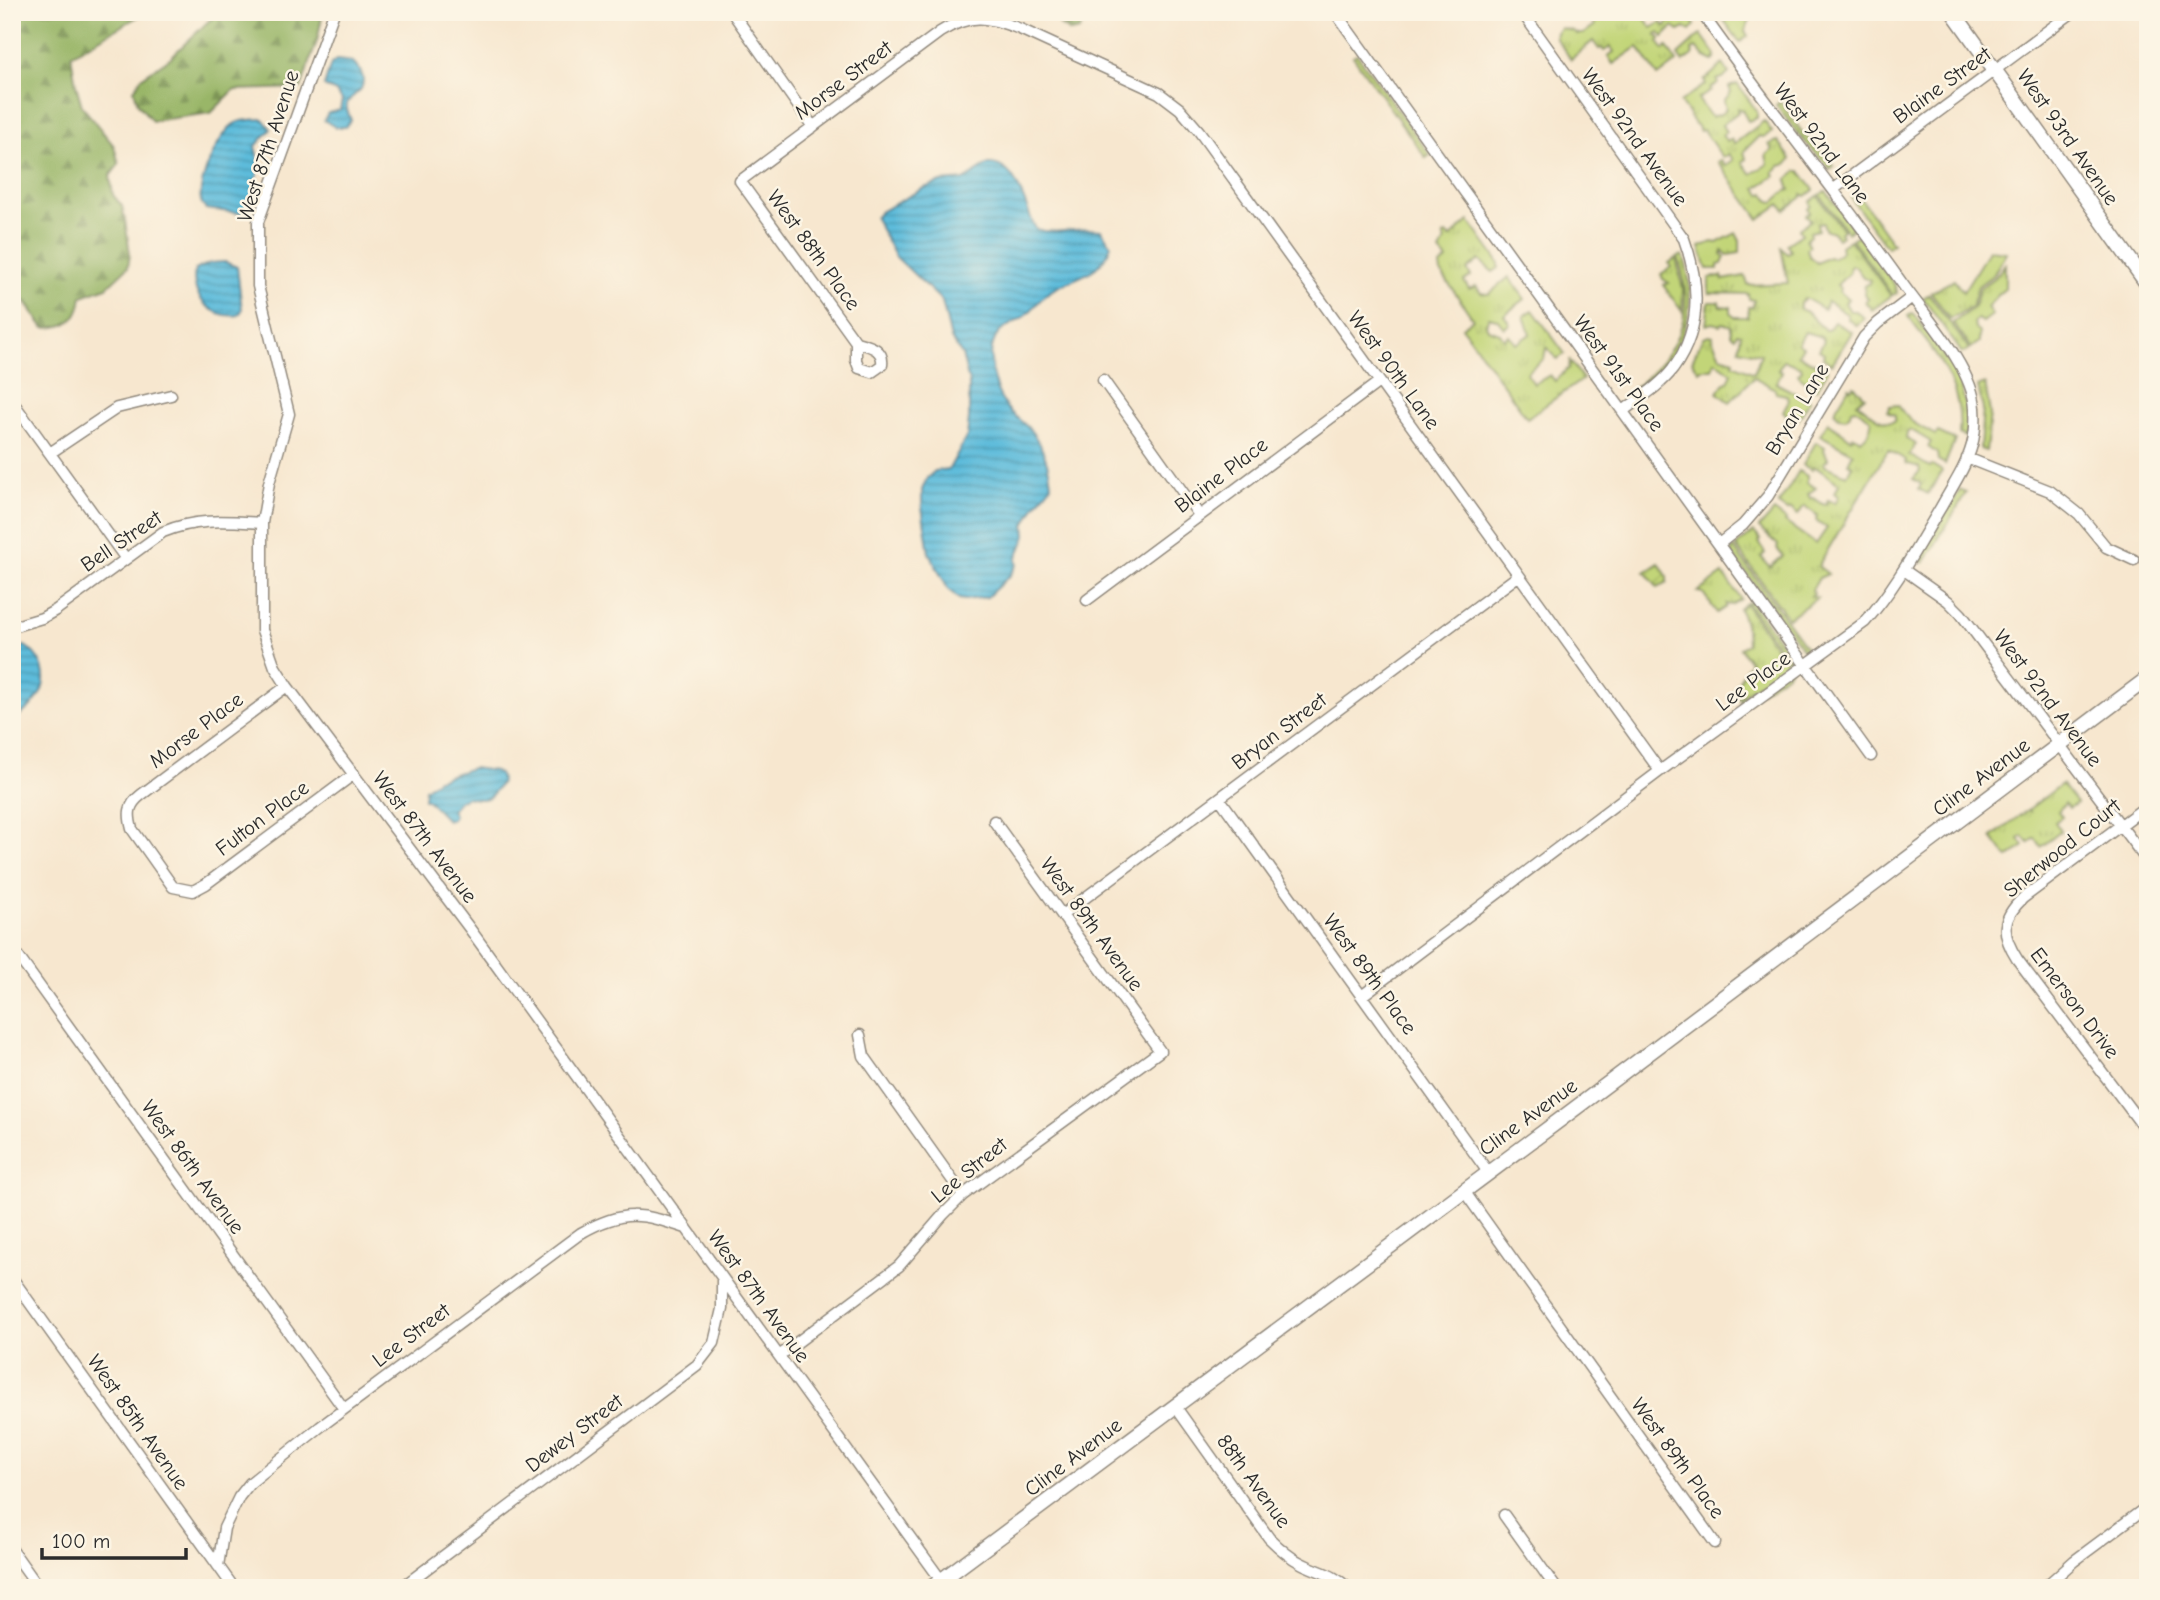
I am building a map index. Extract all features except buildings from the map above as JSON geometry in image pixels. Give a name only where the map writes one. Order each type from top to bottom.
[{"type":"street","name":"West 87th Avenue","points":[[334,12],[258,222],[258,286],[289,414],[262,523],[262,630],[266,648],[287,686],[470,929],[779,1356],[936,1584]]},
{"type":"street","points":[[732,12],[813,127]]},
{"type":"street","name":"West 91st Place","points":[[1335,12],[1871,756]]},
{"type":"street","name":"West 92nd Avenue","points":[[1521,12],[1684,239],[1694,268],[1696,294],[1693,326],[1685,347],[1672,369],[1623,411]]},
{"type":"street","name":"West 92nd Lane","points":[[1701,12],[1912,297]]},
{"type":"street","name":"West 93rd Avenue","points":[[1953,12],[2148,285]]},
{"type":"street","name":"Blaine Street","points":[[1834,189],[2073,12]]},
{"type":"street","name":"Morse Street","points":[[740,181],[940,32],[962,20],[975,17],[998,20],[1051,43]]},
{"type":"street","name":"West 90th Lane","points":[[1051,43],[1159,93],[1180,109],[1199,131],[1660,771]]},
{"type":"street","name":"West 88th Place","points":[[740,181],[856,342]]},
{"type":"street","name":"Lee Place","points":[[1363,995],[1660,771],[1865,622],[1886,599],[1967,458],[1975,427],[1975,406],[1964,370],[1912,297]]},
{"type":"street","name":"Bryan Lane","points":[[1718,544],[1742,525],[1768,496],[1864,337],[1912,297]]},
{"type":"street","points":[[1103,380],[1199,515]]},
{"type":"street","name":"Blaine Place","points":[[1087,600],[1379,382]]},
{"type":"street","points":[[50,453],[117,408],[171,395]]},
{"type":"street","points":[[12,401],[126,559]]},
{"type":"street","points":[[1967,458],[2050,491],[2079,514],[2106,547],[2134,560]]},
{"type":"street","name":"Bell Street","points":[[12,627],[42,618],[56,610],[163,532],[180,524],[204,520],[262,523]]},
{"type":"street","name":"West 92nd Avenue","points":[[1904,570],[1948,601],[1961,614],[2148,862]]},
{"type":"street","name":"Bryan Street","points":[[1062,915],[1518,576]]},
{"type":"street","name":"Cline Avenue","points":[[936,1584],[2148,678]]},
{"type":"street","name":"Morse Place","points":[[193,891],[173,887],[132,829],[130,807],[141,795],[287,686]]},
{"type":"street","name":"Fulton Place","points":[[193,891],[208,883],[354,774]]},
{"type":"street","name":"West 89th Place","points":[[1220,799],[1488,1172]]},
{"type":"street","name":"Sherwood Court","points":[[2005,926],[2009,915],[2023,898],[2148,805]]},
{"type":"street","name":"West 89th Avenue","points":[[994,821],[1160,1051]]},
{"type":"street","name":"Emerson Drive","points":[[2005,926],[2009,946],[2017,959],[2148,1133]]},
{"type":"street","name":"West 86th Avenue","points":[[12,948],[344,1409]]},
{"type":"street","points":[[860,1035],[864,1056],[963,1195]]},
{"type":"street","name":"Lee Street","points":[[779,1356],[899,1266],[963,1195],[1160,1051]]},
{"type":"street","name":"West 89th Place","points":[[1464,1191],[1715,1543]]},
{"type":"street","name":"Lee Street","points":[[218,1566],[224,1528],[239,1497],[250,1483],[344,1409],[580,1233],[613,1217],[630,1214],[686,1228]]},
{"type":"street","name":"West 85th Avenue","points":[[12,1278],[234,1588]]},
{"type":"street","name":"Dewey Street","points":[[401,1588],[696,1365],[713,1343],[722,1309],[722,1278]]},
{"type":"street","name":"88th Avenue","points":[[1175,1406],[1269,1538],[1282,1551],[1301,1563],[1326,1573],[1348,1588]]},
{"type":"street","points":[[2044,1588],[2074,1561],[2148,1506]]},
{"type":"street","points":[[1504,1515],[1556,1588]]},
{"type":"street","points":[[12,1550],[39,1588]]},
{"type":"green space","points":[[12,12],[146,12],[71,55],[82,106],[114,146],[119,164],[110,176],[113,195],[122,206],[130,254],[128,267],[107,287],[82,296],[78,311],[71,321],[52,328],[44,328],[12,283]]},
{"type":"green space","points":[[218,12],[323,12],[317,41],[301,88],[234,90],[211,113],[152,121],[138,104],[134,90],[141,78],[170,58]]},
{"type":"green space","points":[[1054,12],[1094,12],[1087,17],[1079,30],[1070,32],[1060,25]]},
{"type":"green space","points":[[1591,12],[1637,12],[1652,28],[1661,22],[1665,26],[1679,12],[1686,12],[1695,25],[1690,31],[1685,28],[1679,31],[1673,27],[1663,37],[1659,32],[1656,34],[1664,50],[1667,47],[1677,62],[1658,76],[1638,47],[1613,64],[1608,56],[1614,52],[1611,47],[1604,51],[1593,41],[1571,59],[1555,37],[1556,32],[1561,28],[1583,34],[1595,25],[1587,15]]},
{"type":"green space","points":[[1723,12],[1740,12],[1744,15],[1747,12],[1758,13],[1750,19],[1745,31],[1748,36],[1740,42],[1720,15]]},
{"type":"green space","points":[[1701,34],[1716,55],[1715,59],[1713,61],[1703,56],[1696,48],[1692,50],[1693,55],[1683,62],[1678,55]]},
{"type":"green space","points":[[1357,54],[1430,155],[1426,158],[1353,56]]},
{"type":"green space","points":[[1723,64],[1729,73],[1717,80],[1718,83],[1710,88],[1711,91],[1698,99],[1711,117],[1726,109],[1724,101],[1731,92],[1729,87],[1737,84],[1757,111],[1757,118],[1748,121],[1738,108],[1738,112],[1722,125],[1726,132],[1722,135],[1727,142],[1731,139],[1734,144],[1764,121],[1772,132],[1763,137],[1759,136],[1744,151],[1746,159],[1742,162],[1751,174],[1768,164],[1766,155],[1772,150],[1769,144],[1778,141],[1791,159],[1773,172],[1775,176],[1756,188],[1761,195],[1764,193],[1774,202],[1790,190],[1787,180],[1797,171],[1800,171],[1814,190],[1806,196],[1802,194],[1802,197],[1785,210],[1780,204],[1759,219],[1718,162],[1721,160],[1725,166],[1733,160],[1729,154],[1723,158],[1680,102],[1706,84],[1704,81]]},
{"type":"green space","points":[[1780,102],[1803,133],[1834,166],[1830,169],[1799,135],[1776,105]]},
{"type":"green space","points":[[1826,191],[1853,228],[1847,232],[1820,195]]},
{"type":"green space","points":[[1857,193],[1893,244],[1887,247],[1853,201],[1851,197]]},
{"type":"green space","points":[[1818,196],[1843,230],[1838,239],[1833,232],[1825,229],[1823,223],[1817,224],[1818,230],[1810,232],[1806,239],[1810,246],[1807,248],[1809,256],[1817,263],[1828,257],[1832,258],[1842,251],[1841,246],[1850,240],[1891,296],[1872,310],[1865,302],[1868,298],[1864,294],[1865,285],[1869,284],[1870,280],[1863,277],[1855,266],[1851,266],[1850,272],[1837,285],[1841,289],[1839,291],[1848,299],[1845,303],[1850,311],[1856,311],[1864,318],[1857,326],[1848,319],[1848,315],[1827,301],[1824,309],[1805,298],[1800,303],[1800,309],[1807,312],[1825,330],[1834,322],[1852,332],[1832,364],[1823,358],[1824,353],[1819,350],[1824,341],[1822,337],[1805,332],[1798,344],[1803,347],[1798,355],[1828,370],[1817,389],[1810,388],[1798,374],[1802,370],[1801,367],[1783,360],[1778,370],[1782,372],[1776,383],[1810,401],[1798,420],[1795,418],[1792,421],[1783,411],[1789,400],[1786,395],[1776,393],[1775,389],[1754,377],[1730,402],[1718,393],[1732,373],[1715,361],[1712,369],[1699,371],[1692,361],[1703,337],[1709,335],[1713,336],[1720,356],[1734,360],[1733,364],[1754,373],[1761,354],[1739,349],[1741,334],[1737,333],[1735,337],[1731,334],[1731,326],[1722,323],[1706,325],[1709,302],[1719,302],[1720,306],[1731,307],[1734,317],[1748,317],[1748,307],[1753,307],[1754,300],[1749,299],[1748,294],[1709,293],[1709,278],[1722,276],[1723,280],[1745,276],[1748,285],[1788,283],[1781,248],[1788,254],[1791,251],[1787,244],[1802,234],[1799,229],[1811,220],[1806,215],[1810,212],[1810,202]]},
{"type":"green space","points":[[1469,221],[1499,263],[1499,268],[1493,272],[1479,260],[1467,270],[1471,276],[1464,281],[1469,289],[1476,286],[1481,293],[1489,294],[1509,277],[1525,299],[1504,315],[1510,324],[1504,328],[1497,319],[1489,317],[1486,324],[1488,329],[1500,333],[1504,339],[1509,335],[1516,344],[1530,334],[1524,316],[1533,310],[1565,354],[1557,359],[1546,347],[1544,359],[1527,374],[1534,384],[1550,375],[1555,381],[1569,368],[1570,361],[1583,379],[1527,418],[1462,327],[1473,319],[1441,272],[1440,266],[1447,260],[1440,252],[1445,240],[1443,236],[1446,234],[1450,238]]},
{"type":"green space","points":[[1736,233],[1740,241],[1740,253],[1728,255],[1723,251],[1722,255],[1725,257],[1718,269],[1707,269],[1700,247],[1712,242],[1717,243]]},
{"type":"green space","points":[[1858,235],[1896,287],[1897,293],[1892,295],[1852,239]]},
{"type":"green space","points":[[1989,250],[2006,252],[1994,274],[1978,286],[1972,306],[1950,319],[1931,292],[1954,280],[1963,292]]},
{"type":"green space","points":[[1683,255],[1690,291],[1686,326],[1680,343],[1660,373],[1628,398],[1626,395],[1658,366],[1670,351],[1678,335],[1684,318],[1684,279],[1678,257]]},
{"type":"green space","points":[[1676,258],[1683,289],[1682,311],[1663,285],[1669,283],[1661,274],[1671,267],[1669,263]]},
{"type":"green space","points":[[2005,264],[2005,288],[1987,307],[1992,315],[1983,322],[1978,319],[1974,322],[1979,333],[1979,342],[1971,348],[1953,323],[1974,307],[1980,288],[1996,276]]},
{"type":"green space","points":[[1929,294],[1969,349],[1962,353],[1923,298]]},
{"type":"green space","points":[[1913,313],[1957,375],[1966,407],[1966,437],[1959,434],[1957,400],[1952,385],[1937,357],[1908,316]]},
{"type":"green space","points":[[1985,384],[1990,413],[1986,451],[1980,449],[1983,409],[1978,387]]},
{"type":"green space","points":[[1854,386],[1865,396],[1857,403],[1880,420],[1895,421],[1895,415],[1887,411],[1890,406],[1898,405],[1910,420],[1919,426],[1935,435],[1938,432],[1955,440],[1945,464],[1938,460],[1937,453],[1928,447],[1931,442],[1911,430],[1907,432],[1906,439],[1916,444],[1909,455],[1942,471],[1928,494],[1919,489],[1921,484],[1913,479],[1920,471],[1919,467],[1905,463],[1906,460],[1888,450],[1818,566],[1828,574],[1819,578],[1812,590],[1814,594],[1811,596],[1817,598],[1788,618],[1736,546],[1754,532],[1761,540],[1759,542],[1765,553],[1761,557],[1770,567],[1783,556],[1777,549],[1778,545],[1759,528],[1774,511],[1816,544],[1827,528],[1816,520],[1817,515],[1804,506],[1798,515],[1791,509],[1787,511],[1778,505],[1799,471],[1807,476],[1807,483],[1816,488],[1808,494],[1810,498],[1824,505],[1828,500],[1835,503],[1839,496],[1835,493],[1839,484],[1817,468],[1813,467],[1812,470],[1803,465],[1816,442],[1825,447],[1828,459],[1824,463],[1825,466],[1847,475],[1852,465],[1848,463],[1853,453],[1820,435],[1828,422],[1851,439],[1854,436],[1861,440],[1868,433],[1871,419],[1855,408],[1851,409],[1846,418],[1839,417],[1834,412],[1849,387],[1851,389]]},
{"type":"green space","points":[[1960,490],[1966,493],[1924,563],[1919,560]]},
{"type":"green space","points":[[1734,548],[1807,649],[1804,651],[1732,554],[1731,550]]},
{"type":"green space","points":[[1659,563],[1667,576],[1667,582],[1658,588],[1645,572]]},
{"type":"green space","points":[[1723,574],[1741,599],[1731,605],[1726,604],[1726,607],[1717,613],[1703,593],[1698,592]]},
{"type":"green space","points":[[1751,601],[1792,658],[1789,661],[1747,603]]},
{"type":"green space","points":[[1745,604],[1787,663],[1738,698],[1733,691],[1750,662],[1740,648],[1747,644],[1743,617],[1739,609]]},
{"type":"green space","points":[[1789,665],[1791,668],[1787,673],[1741,706],[1740,700]]},
{"type":"green space","points":[[2062,784],[2077,803],[2069,808],[2065,803],[2058,811],[2062,817],[2055,822],[2061,831],[2041,847],[2035,838],[2029,843],[2023,836],[2019,839],[2024,846],[2008,858],[1992,837],[2027,810],[2030,811],[2029,809]]},
{"type":"water","points":[[336,60],[353,62],[363,78],[361,89],[348,102],[347,109],[351,120],[345,127],[335,127],[324,120],[328,113],[340,110],[342,100],[336,92],[324,86],[331,64]]},
{"type":"water","points":[[263,119],[271,129],[255,147],[259,162],[258,173],[248,210],[240,213],[206,209],[201,201],[203,182],[211,158],[223,136],[236,123]]},
{"type":"water","points":[[989,164],[999,166],[1014,179],[1036,229],[1052,232],[1101,230],[1111,245],[1106,256],[1093,270],[1049,292],[1026,315],[1004,328],[996,337],[991,364],[998,393],[1007,408],[1039,443],[1051,486],[1035,506],[1025,525],[1026,536],[1016,559],[1017,564],[1010,575],[987,597],[965,600],[959,599],[948,589],[929,553],[922,490],[927,478],[935,471],[949,469],[967,436],[969,382],[962,355],[951,339],[942,301],[895,256],[875,218],[880,212],[924,188],[941,182],[964,180]]},
{"type":"water","points":[[225,262],[237,267],[242,310],[239,315],[212,310],[196,289],[195,270],[210,263]]},
{"type":"water","points":[[25,646],[40,662],[44,681],[34,703],[12,721],[12,647]]},
{"type":"water","points":[[472,768],[495,771],[500,775],[501,782],[487,798],[467,797],[460,800],[451,810],[454,815],[451,820],[447,820],[424,799],[425,789],[438,779]]}]
